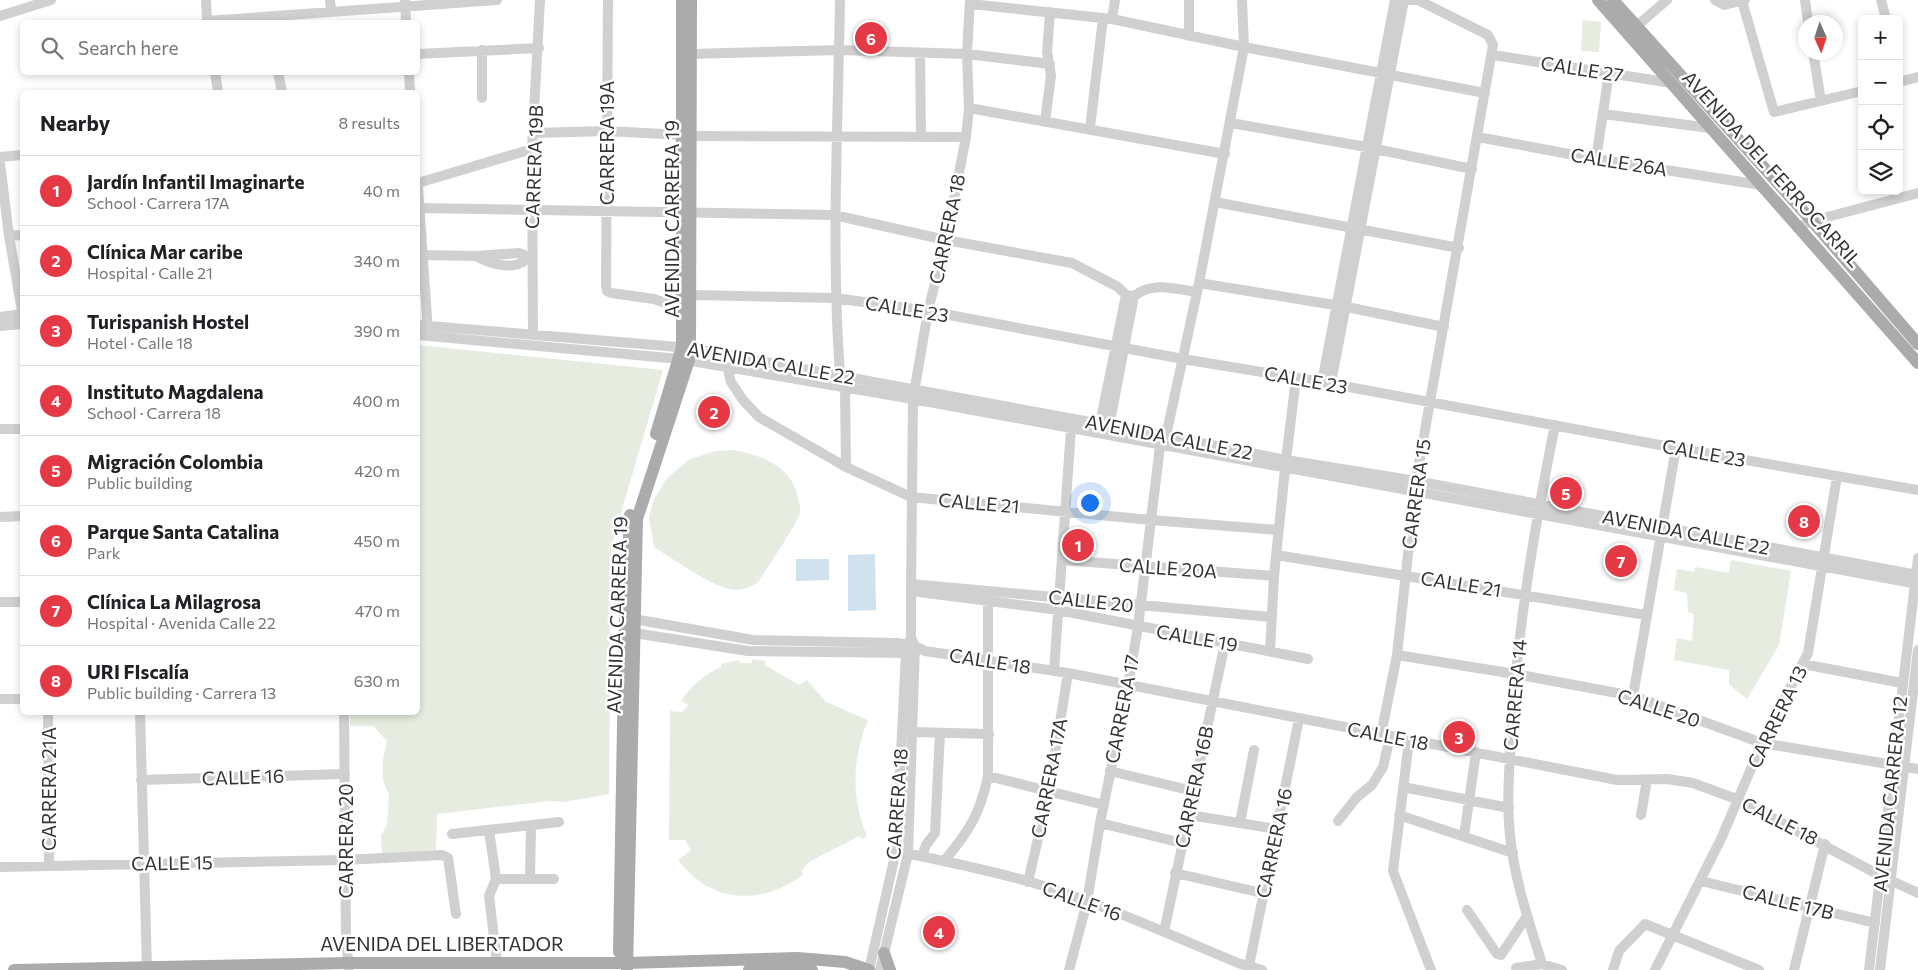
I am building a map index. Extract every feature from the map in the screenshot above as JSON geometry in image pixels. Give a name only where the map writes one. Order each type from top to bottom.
[{"type":"main road","name":"AVENIDA CARRERA 19","points":[[623,966],[629,619],[637,519],[685,353],[691,295],[682,0]]},
{"type":"main road","name":"AVENIDA CARRERA 19","points":[[687,135],[691,54],[691,0]]},
{"type":"main road","name":"AVENIDA DEL FERROCARRIL","points":[[1598,0],[1632,30],[1812,221],[1918,344]]},
{"type":"main road","name":"AVENIDA DEL FERROCARRIL","points":[[1613,0],[1632,30],[1672,84],[1918,363]]},
{"type":"main road","name":"AVENIDA CARRERA 19","points":[[685,353],[682,309],[687,213]]},
{"type":"main road","points":[[884,953],[890,970]]},
{"type":"main road","name":"AVENIDA DEL LIBERTADOR","points":[[14,970],[497,963],[623,966],[798,958],[845,962],[869,970]]},
{"type":"main road","points":[[749,970],[812,970]]},
{"type":"street","points":[[0,16],[51,0]]},
{"type":"street","points":[[206,0],[207,20]]},
{"type":"street","points":[[245,20],[264,19],[330,5],[497,0]]},
{"type":"street","name":"CARRERA 19B","points":[[532,335],[532,149],[539,48],[540,0]]},
{"type":"street","name":"CARRERA 19A","points":[[608,0],[607,291],[654,299],[682,309]]},
{"type":"street","points":[[840,0],[838,136],[834,216],[835,298],[840,375]]},
{"type":"street","points":[[1090,128],[1108,19],[1114,0]]},
{"type":"street","points":[[1189,0],[1189,36]]},
{"type":"street","points":[[1160,446],[1166,436],[1225,154],[1244,47],[1242,0]]},
{"type":"street","points":[[1327,382],[1370,148],[1400,0],[1418,0],[1488,35],[1493,45],[1493,56]]},
{"type":"street","points":[[1632,30],[1668,0]]},
{"type":"street","points":[[1715,0],[1724,6],[1744,0],[1774,112],[1858,92]]},
{"type":"street","points":[[1805,0],[1807,15]]},
{"type":"street","points":[[1881,0],[1885,15]]},
{"type":"street","points":[[970,2],[1108,19],[1485,93]]},
{"type":"street","name":"CARRERA 18","points":[[880,970],[908,854],[913,732],[911,587],[914,394],[928,312],[946,240],[966,137],[969,108],[967,54],[970,2]]},
{"type":"street","points":[[405,3],[406,20]]},
{"type":"street","points":[[1045,122],[1051,75],[1047,52],[1050,12]]},
{"type":"street","points":[[420,54],[539,48]]},
{"type":"street","points":[[482,50],[482,98]]},
{"type":"street","points":[[691,54],[839,50],[967,54],[1050,64]]},
{"type":"street","points":[[920,53],[921,137]]},
{"type":"street","name":"CALLE 27","points":[[1493,56],[1672,84]]},
{"type":"street","name":"CARRERA 15","points":[[1338,821],[1358,797],[1372,785],[1383,767],[1415,486],[1493,56]]},
{"type":"street","points":[[1814,60],[1821,101]]},
{"type":"street","points":[[1596,159],[1610,73]]},
{"type":"street","points":[[215,75],[218,90]]},
{"type":"street","points":[[279,75],[282,90]]},
{"type":"street","points":[[409,75],[410,90]]},
{"type":"street","points":[[1903,78],[1918,77]]},
{"type":"street","points":[[969,108],[1090,128],[1225,154]]},
{"type":"street","points":[[1603,114],[1710,128]]},
{"type":"street","points":[[1230,123],[1370,148],[1472,170]]},
{"type":"street","points":[[534,133],[607,131],[687,135],[966,137]]},
{"type":"street","name":"CALLE 26A","points":[[1478,137],[1596,159],[1761,184]]},
{"type":"street","points":[[420,182],[532,149]]},
{"type":"street","points":[[0,157],[20,155]]},
{"type":"street","points":[[0,163],[9,236],[20,301]]},
{"type":"street","points":[[1799,227],[1812,221],[1918,193]]},
{"type":"street","points":[[1214,202],[1459,248]]},
{"type":"street","points":[[420,208],[532,208],[834,216],[946,240],[1072,263],[1118,287],[1130,296]]},
{"type":"street","points":[[420,227],[423,255],[425,332]]},
{"type":"street","points":[[9,236],[20,235]]},
{"type":"street","points":[[423,255],[476,256]]},
{"type":"street","points":[[1130,296],[1145,288],[1155,286],[1198,288],[1342,306],[1444,327]]},
{"type":"street","name":"CALLE 23","points":[[691,295],[835,298],[928,312],[1121,346],[1183,359],[1327,382],[1676,448],[1918,490]]},
{"type":"street","points":[[1104,430],[1130,296]]},
{"type":"street","points":[[0,317],[20,313]]},
{"type":"street","points":[[0,326],[20,324]]},
{"type":"street","name":"AVENIDA CALLE 22","points":[[425,332],[532,335],[685,353],[840,375],[914,394],[1071,429],[1166,436],[1285,465]]},
{"type":"street","name":"AVENIDA CALLE 22","points":[[425,332],[685,353],[727,367],[846,388],[914,394],[1104,430],[1160,446],[1415,486],[1917,579]]},
{"type":"street","name":"CALLE 21","points":[[727,367],[731,382],[743,400],[759,417],[846,467],[912,497],[1278,530]]},
{"type":"street","points":[[1270,650],[1270,616],[1278,530],[1296,378]]},
{"type":"street","points":[[846,388],[846,467]]},
{"type":"street","name":"CARRERA 14","points":[[1542,964],[1513,853],[1509,808],[1510,759],[1515,674],[1524,594],[1538,509],[1555,425]]},
{"type":"street","points":[[0,430],[20,429]]},
{"type":"street","points":[[1054,671],[1071,429]]},
{"type":"street","name":"CARRERA 17","points":[[1069,970],[1087,902],[1100,822],[1128,686],[1138,627],[1160,446]]},
{"type":"street","points":[[1633,696],[1676,448]]},
{"type":"street","name":"CARRERA 13","points":[[1655,970],[1701,881],[1739,800],[1762,743],[1808,653],[1837,476]]},
{"type":"street","points":[[0,517],[20,516]]},
{"type":"street","name":"CALLE 21","points":[[1276,555],[1646,615]]},
{"type":"street","name":"AVENIDA CARRERA 12","points":[[1869,970],[1918,558]]},
{"type":"street","name":"CALLE 20A","points":[[1062,560],[1274,576]]},
{"type":"street","name":"CALLE 20","points":[[911,587],[988,597],[1058,610]]},
{"type":"street","points":[[944,860],[963,838],[982,804],[988,776],[988,597]]},
{"type":"street","name":"CALLE 20","points":[[988,597],[1059,598],[1270,616]]},
{"type":"street","points":[[0,602],[20,602]]},
{"type":"street","name":"CALLE 19","points":[[1058,610],[1138,627],[1270,650],[1308,659]]},
{"type":"street","name":"CALLE 18","points":[[629,619],[753,640],[913,647],[1054,671],[1617,780],[1667,779],[1693,783],[1739,800],[1825,844],[1881,876],[1918,893]]},
{"type":"street","name":"CALLE 18","points":[[629,633],[748,652],[913,647]]},
{"type":"street","name":"CARRERA 16B","points":[[1164,932],[1225,643]]},
{"type":"street","name":"CARRERA 18","points":[[869,970],[896,851],[913,647]]},
{"type":"street","name":"AVENIDA CARRERA 12","points":[[1880,970],[1906,766],[1918,650]]},
{"type":"street","name":"CALLE 20","points":[[1397,655],[1633,696],[1762,743],[1918,769]]},
{"type":"street","points":[[1803,664],[1902,683]]},
{"type":"street","name":"CARRERA 17A","points":[[1028,882],[1050,791],[1068,674]]},
{"type":"street","points":[[0,699],[20,699]]},
{"type":"street","name":"CARRERA 21A","points":[[48,715],[49,866]]},
{"type":"street","points":[[140,715],[147,969]]},
{"type":"street","name":"CARRERA 20","points":[[344,715],[348,966]]},
{"type":"street","name":"CARRERA 16","points":[[1249,966],[1262,893],[1299,719]]},
{"type":"street","points":[[913,732],[989,734]]},
{"type":"street","points":[[922,856],[935,833],[940,733]]},
{"type":"street","points":[[1409,740],[1393,871],[1431,970]]},
{"type":"street","points":[[1240,823],[1254,750]]},
{"type":"street","points":[[1464,836],[1476,752]]},
{"type":"street","points":[[1110,771],[1193,791]]},
{"type":"street","name":"CALLE 16","points":[[141,780],[345,774]]},
{"type":"street","points":[[988,776],[1104,805]]},
{"type":"street","points":[[1641,815],[1647,780]]},
{"type":"street","points":[[1403,787],[1509,808]]},
{"type":"street","points":[[1189,815],[1277,829]]},
{"type":"street","points":[[1399,815],[1513,853]]},
{"type":"street","points":[[452,834],[559,822]]},
{"type":"street","points":[[1100,822],[1182,843]]},
{"type":"street","points":[[530,880],[531,825]]},
{"type":"street","points":[[489,830],[496,879],[489,896],[497,963]]},
{"type":"street","points":[[1794,970],[1825,844]]},
{"type":"street","name":"CALLE 16","points":[[896,851],[944,860],[1028,882],[1087,902],[1164,932],[1237,966],[1249,966],[1262,970]]},
{"type":"street","name":"CALLE 15","points":[[0,867],[144,862],[345,860],[446,855],[456,914]]},
{"type":"street","points":[[1175,874],[1262,893]]},
{"type":"street","points":[[496,879],[554,879]]},
{"type":"street","name":"CALLE 17B","points":[[1701,881],[1875,923]]},
{"type":"street","points":[[1467,910],[1497,954],[1501,955],[1528,916]]},
{"type":"street","points":[[1613,970],[1619,951],[1644,924],[1759,970]]},
{"type":"street","points":[[1516,968],[1542,964],[1562,970]]},
{"type":"shaded area","points":[[1583,20],[1601,22],[1599,52],[1581,51]]},
{"type":"shaded area","points":[[420,345],[663,370],[611,547],[609,794],[564,802],[549,801],[437,814],[436,850],[382,854],[381,835],[387,825],[389,795],[383,781],[383,760],[387,741],[373,726],[350,726],[350,715],[420,715]]},
{"type":"shaded area","points":[[731,450],[753,454],[782,470],[795,487],[800,510],[794,526],[758,582],[738,590],[725,588],[707,580],[654,547],[649,517],[653,501],[667,478],[690,459],[716,451]]},
{"type":"shaded area","points":[[1731,560],[1791,571],[1779,645],[1747,699],[1729,684],[1729,670],[1674,660],[1677,638],[1692,641],[1694,614],[1688,612],[1687,593],[1674,590],[1677,569],[1694,572],[1695,567],[1729,573]]},
{"type":"shaded area","points":[[752,659],[766,661],[765,665],[799,685],[807,680],[826,702],[868,720],[856,764],[858,808],[867,836],[863,839],[859,836],[809,862],[801,871],[804,874],[771,892],[738,896],[721,892],[691,875],[678,860],[691,850],[685,840],[669,840],[670,711],[682,712],[689,705],[681,701],[685,695],[709,673],[721,667],[721,664],[739,660],[740,663],[752,663]]},
{"type":"water","points":[[875,554],[876,610],[848,611],[848,555]]},
{"type":"water","points":[[796,559],[829,559],[829,580],[796,581]]},
{"type":"place","name":"Parque Santa Catalina","points":[[871,38]]},
{"type":"place","name":"Clínica Mar caribe","points":[[714,412]]},
{"type":"place","name":"Migración Colombia","points":[[1566,493]]},
{"type":"place","name":"URI FIscalía","points":[[1804,521]]},
{"type":"place","name":"Jardín Infantil Imaginarte","points":[[1078,545]]},
{"type":"place","name":"Clínica La Milagrosa","points":[[1621,561]]},
{"type":"place","name":"Turispanish Hostel","points":[[1459,737]]},
{"type":"place","name":"Instituto Magdalena","points":[[939,932]]}]
